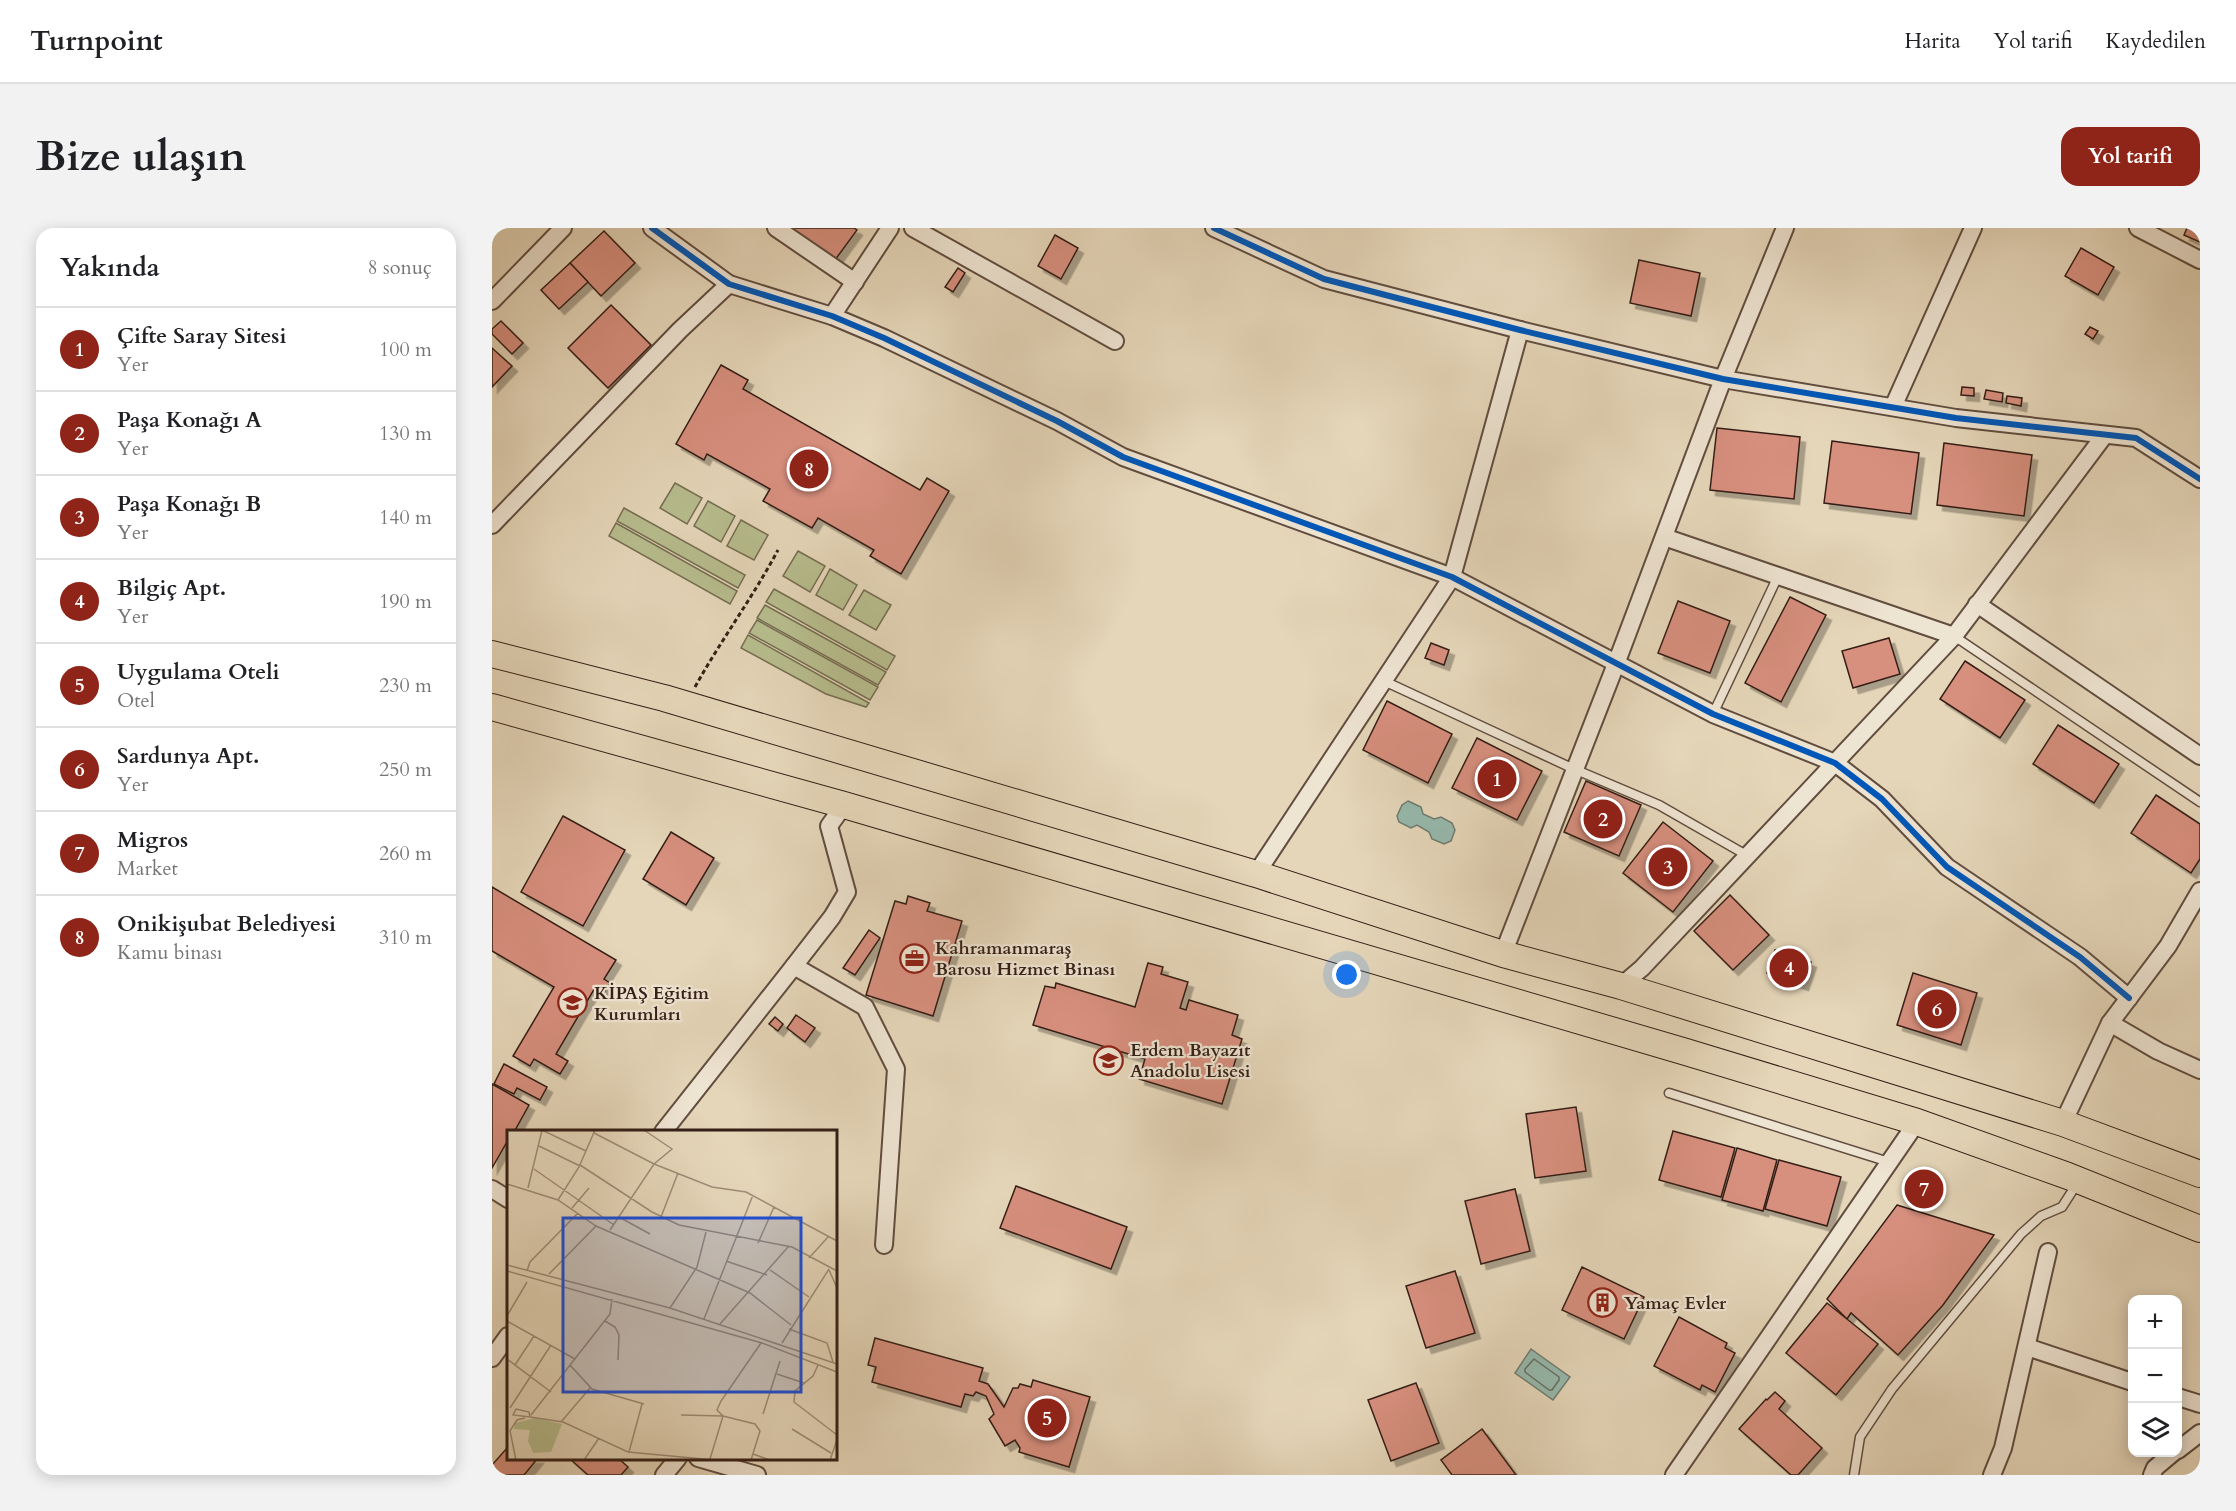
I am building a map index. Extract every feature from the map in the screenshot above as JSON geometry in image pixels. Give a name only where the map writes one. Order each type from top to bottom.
[{"type":"main road","points":[[492,654],[685,705],[1256,874],[1503,954],[1620,986],[2062,1123],[2200,1174]]},
{"type":"main road","points":[[492,707],[844,805],[1674,1048],[1917,1122],[2078,1180],[2200,1229]]},
{"type":"street","points":[[492,301],[563,228]]},
{"type":"street","points":[[652,228],[729,285],[832,316],[884,338],[1057,421],[1124,457],[1452,577],[1713,714],[1835,763],[1882,799],[1947,867],[2080,957],[2129,998]]},
{"type":"street","points":[[776,228],[855,282]]},
{"type":"street","points":[[832,316],[890,228]]},
{"type":"street","points":[[913,228],[1115,342]]},
{"type":"street","points":[[1214,228],[1324,279],[1520,330],[1723,378],[1968,419],[2136,438],[2200,479]]},
{"type":"street","points":[[1503,954],[1616,664],[1723,378],[1785,228]]},
{"type":"street","points":[[1893,407],[1973,228]]},
{"type":"street","points":[[2141,229],[2200,260]]},
{"type":"street","points":[[492,525],[680,330],[729,285]]},
{"type":"street","points":[[1256,874],[1452,577],[1520,330]]},
{"type":"street","points":[[1620,986],[1642,968],[1954,636],[2104,435]]},
{"type":"street","points":[[1664,537],[1954,636]]},
{"type":"street","points":[[1977,604],[2200,756]]},
{"type":"street","points":[[664,1130],[794,966],[847,892],[829,826],[844,805]]},
{"type":"street","points":[[2062,1123],[2110,1023],[2168,946],[2200,891]]},
{"type":"street","points":[[794,966],[865,1007],[896,1069],[884,1245]]},
{"type":"street","points":[[2110,1023],[2158,1051],[2200,1070]]},
{"type":"street","points":[[1674,1475],[1917,1122]]},
{"type":"street","points":[[492,1189],[507,1197]]},
{"type":"street","points":[[1992,1475],[2003,1448],[2048,1252]]},
{"type":"street","points":[[492,1358],[507,1337]]},
{"type":"street","points":[[2027,1347],[2128,1380]]},
{"type":"street","points":[[2182,1398],[2200,1404]]},
{"type":"street","points":[[2182,1446],[2200,1433]]},
{"type":"street","points":[[2152,1475],[2155,1468],[2169,1457]]},
{"type":"street","points":[[664,1475],[676,1460]]},
{"type":"street","points":[[705,1460],[757,1475]]},
{"type":"lane","points":[[1713,714],[1778,576]]},
{"type":"lane","points":[[1954,636],[2200,802]]},
{"type":"lane","points":[[1384,681],[1574,769],[1659,805],[1748,856]]},
{"type":"lane","points":[[1669,1093],[1890,1163]]},
{"type":"lane","points":[[1854,1475],[1860,1437],[1892,1389],[2021,1234],[2042,1216],[2062,1207],[2078,1180]]},
{"type":"path","points":[[685,705],[778,550]]},
{"type":"green space","points":[[675,483],[702,498],[687,524],[660,508]]},
{"type":"green space","points":[[708,501],[735,516],[721,542],[694,526]]},
{"type":"green space","points":[[624,508],[745,575],[738,588],[617,521]]},
{"type":"green space","points":[[741,520],[768,535],[754,560],[727,546]]},
{"type":"green space","points":[[616,523],[737,591],[730,604],[609,536]]},
{"type":"green space","points":[[798,551],[825,566],[810,592],[783,576]]},
{"type":"green space","points":[[830,569],[857,585],[843,610],[816,595]]},
{"type":"green space","points":[[774,589],[895,656],[887,670],[766,602]]},
{"type":"green space","points":[[864,590],[891,605],[876,630],[849,615]]},
{"type":"green space","points":[[765,605],[886,672],[878,685],[757,618]]},
{"type":"green space","points":[[757,620],[878,687],[870,700],[749,633]]},
{"type":"green space","points":[[748,635],[869,703],[866,707],[826,694],[741,648]]},
{"type":"water","points":[[1408,801],[1421,807],[1423,814],[1434,819],[1441,817],[1452,823],[1455,830],[1451,841],[1444,844],[1432,839],[1429,832],[1417,825],[1411,828],[1399,822],[1397,816],[1402,805]]},
{"type":"water","points":[[1531,1349],[1570,1377],[1553,1400],[1515,1373]]},
{"type":"building","points":[[789,228],[854,228],[857,230],[835,260]]},
{"type":"building","points":[[2187,228],[2200,228],[2200,242],[2184,235]]},
{"type":"building","points":[[604,231],[635,263],[601,296],[570,263]]},
{"type":"building","points":[[1055,235],[1078,248],[1061,279],[1038,266]]},
{"type":"building","points":[[2081,248],[2114,267],[2098,295],[2065,276]]},
{"type":"building","points":[[1639,260],[1700,273],[1691,316],[1630,303]]},
{"type":"building","points":[[570,263],[588,282],[559,309],[541,290]]},
{"type":"building","points":[[958,268],[965,273],[953,292],[945,287]]},
{"type":"building","points":[[611,305],[651,345],[608,388],[568,348]]},
{"type":"building","points":[[501,321],[523,343],[512,354],[492,334],[492,329]]},
{"type":"building","points":[[2090,327],[2098,331],[2093,339],[2085,334]]},
{"type":"building","points":[[492,348],[512,366],[492,387]]},
{"type":"building","points":[[721,365],[748,380],[743,389],[920,490],[927,478],[949,491],[901,574],[870,556],[874,550],[818,518],[812,528],[763,501],[770,489],[707,454],[704,460],[676,444]]},
{"type":"building","points":[[1962,387],[1974,388],[1974,396],[1961,395]]},
{"type":"building","points":[[1986,390],[2003,393],[2002,402],[1984,399]]},
{"type":"building","points":[[2007,396],[2022,398],[2021,406],[2006,403]]},
{"type":"building","points":[[1717,428],[1800,437],[1794,499],[1710,490]]},
{"type":"building","points":[[1832,441],[1919,453],[1911,514],[1824,503]]},
{"type":"building","points":[[1944,443],[2032,455],[2024,516],[1937,505]]},
{"type":"building","points":[[1790,597],[1826,615],[1781,702],[1745,683]]},
{"type":"building","points":[[1678,601],[1730,621],[1710,673],[1658,653]]},
{"type":"building","points":[[1889,638],[1900,674],[1853,688],[1842,651]]},
{"type":"building","points":[[1431,643],[1449,650],[1444,665],[1425,658]]},
{"type":"building","points":[[1965,661],[2025,700],[2000,738],[1940,699]]},
{"type":"building","points":[[1387,701],[1452,734],[1428,783],[1363,750]]},
{"type":"building","points":[[2058,725],[2119,764],[2094,803],[2033,764]]},
{"type":"building","points":[[1477,738],[1542,771],[1517,820],[1452,788]]},
{"type":"building","points":[[1586,781],[1641,805],[1619,856],[1564,832]]},
{"type":"building","points":[[2156,795],[2200,824],[2200,859],[2191,873],[2131,833]]},
{"type":"building","points":[[563,816],[625,850],[583,926],[521,892]]},
{"type":"building","points":[[1663,822],[1713,861],[1673,912],[1623,873]]},
{"type":"building","points":[[671,832],[714,858],[686,905],[643,879]]},
{"type":"building","points":[[492,887],[616,960],[604,979],[610,983],[605,991],[596,986],[556,1054],[568,1061],[560,1074],[534,1059],[530,1066],[513,1056],[554,987],[492,951]]},
{"type":"building","points":[[1730,895],[1769,935],[1733,970],[1694,931]]},
{"type":"building","name":"Kahramanmaraş Barosu Hizmet Binası","points":[[908,896],[930,903],[927,911],[962,921],[933,1016],[866,995],[895,901],[906,904]]},
{"type":"building","points":[[869,930],[880,938],[855,975],[843,968]]},
{"type":"building","points":[[1775,950],[1811,962],[1803,985],[1767,973]]},
{"type":"building","name":"Erdem Bayazıt Anadolu Lisesi","points":[[1148,963],[1163,967],[1161,974],[1188,982],[1180,1008],[1186,1010],[1189,1000],[1238,1015],[1232,1035],[1242,1039],[1222,1104],[1139,1079],[1145,1059],[1033,1025],[1045,986],[1055,988],[1056,983],[1135,1007]]},
{"type":"building","points":[[1913,973],[1977,993],[1961,1045],[1897,1025]]},
{"type":"building","points":[[796,1015],[815,1028],[805,1042],[787,1028]]},
{"type":"building","points":[[775,1017],[783,1024],[778,1031],[769,1024]]},
{"type":"building","points":[[504,1064],[547,1087],[540,1100],[517,1088],[514,1094],[494,1084]]},
{"type":"building","points":[[492,1084],[529,1105],[515,1130],[507,1130],[507,1142],[492,1168]]},
{"type":"building","points":[[1576,1107],[1586,1171],[1535,1178],[1526,1114]]},
{"type":"building","points":[[1673,1131],[1735,1148],[1721,1197],[1659,1180]]},
{"type":"building","points":[[1737,1148],[1777,1160],[1763,1211],[1722,1200]]},
{"type":"building","points":[[1779,1160],[1841,1177],[1827,1226],[1765,1209]]},
{"type":"building","points":[[1016,1186],[1127,1227],[1111,1269],[1000,1228]]},
{"type":"building","points":[[1515,1189],[1530,1251],[1481,1264],[1465,1201]]},
{"type":"building","points":[[1897,1205],[1994,1235],[1943,1305],[1898,1355],[1851,1313],[1847,1319],[1827,1299]]},
{"type":"building","name":"Yamaç Evler","points":[[1582,1267],[1644,1297],[1624,1339],[1562,1310]]},
{"type":"building","points":[[1455,1271],[1475,1333],[1426,1348],[1406,1286]]},
{"type":"building","points":[[1827,1303],[1878,1344],[1836,1395],[1786,1353]]},
{"type":"building","points":[[1679,1317],[1727,1343],[1725,1348],[1735,1353],[1715,1392],[1702,1385],[1700,1390],[1654,1366]]},
{"type":"building","points":[[875,1338],[983,1368],[979,1381],[988,1384],[1004,1407],[1013,1388],[1018,1388],[1020,1384],[1031,1387],[1033,1380],[1090,1397],[1069,1467],[1019,1452],[1020,1448],[1015,1440],[1005,1446],[989,1419],[994,1414],[986,1396],[976,1392],[973,1396],[965,1394],[961,1407],[872,1382],[876,1367],[868,1365]]},
{"type":"building","points":[[1416,1383],[1439,1443],[1391,1461],[1368,1400]]},
{"type":"building","points":[[1775,1392],[1785,1401],[1779,1409],[1822,1448],[1798,1475],[1791,1475],[1739,1429]]},
{"type":"building","points":[[1482,1429],[1516,1475],[1452,1475],[1441,1460]]},
{"type":"building","points":[[507,1448],[507,1460],[536,1460],[524,1475],[492,1475],[492,1465]]},
{"type":"building","points":[[571,1460],[620,1460],[628,1467],[621,1475],[588,1475]]},
{"type":"cycle path","points":[[652,228],[729,284],[832,316],[884,338],[1057,421],[1123,457],[1452,577],[1713,714],[1835,763],[1882,799],[1947,867],[2080,957],[2129,998]]},
{"type":"cycle path","points":[[1214,228],[1324,279],[1520,330],[1723,379],[1956,418],[2136,438],[2200,479]]},
{"type":"place","name":"Onikişubat Belediyesi","points":[[809,469]]},
{"type":"place","name":"Çifte Saray Sitesi","points":[[1497,779]]},
{"type":"place","name":"Paşa Konağı A","points":[[1603,819]]},
{"type":"place","name":"Paşa Konağı B","points":[[1668,867]]},
{"type":"place","name":"Kahramanmaraş Barosu Hizmet Binası","points":[[914,958]]},
{"type":"place","name":"Bilgiç Apt.","points":[[1789,968]]},
{"type":"place","name":"KİPAŞ Eğitim Kurumları","points":[[573,1003]]},
{"type":"place","name":"Sardunya Apt.","points":[[1937,1009]]},
{"type":"place","name":"Erdem Bayazıt Anadolu Lisesi","points":[[1109,1060]]},
{"type":"place","name":"Migros","points":[[1924,1189]]},
{"type":"place","name":"Yamaç Evler","points":[[1603,1303]]},
{"type":"place","name":"Uygulama Oteli","points":[[1047,1418]]}]
